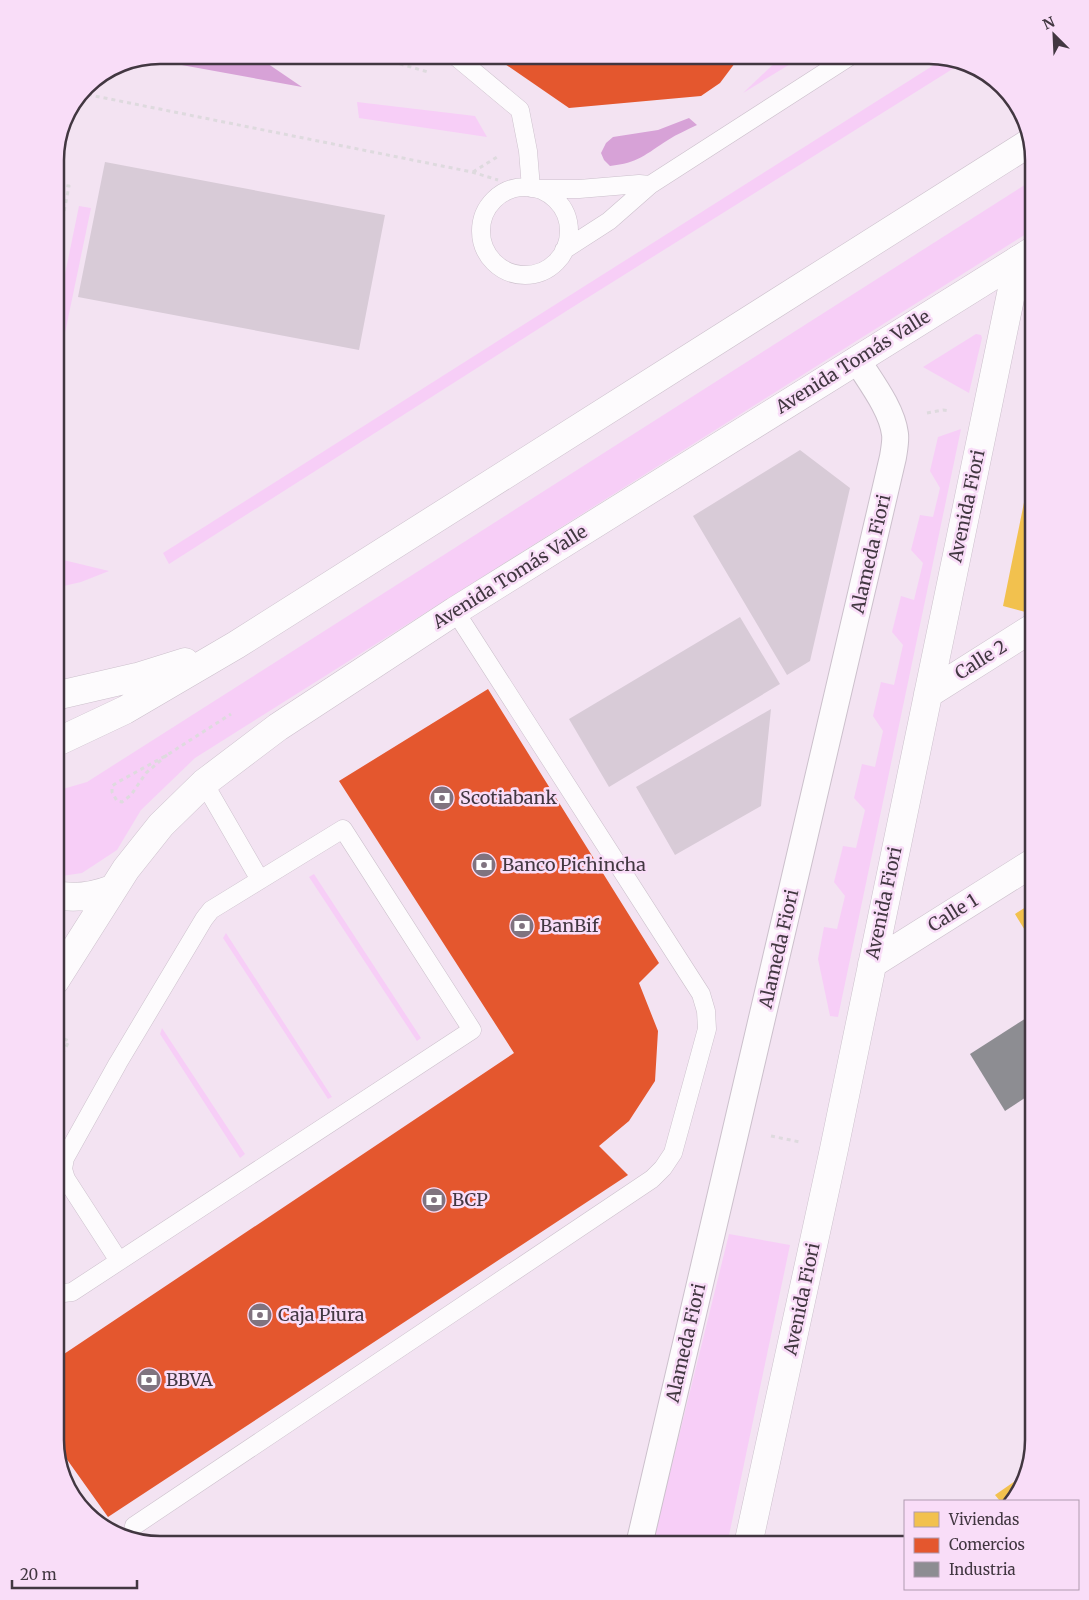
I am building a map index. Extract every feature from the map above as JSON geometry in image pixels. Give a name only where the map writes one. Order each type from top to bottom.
[{"type":"main road","points":[[64,739],[124,710],[236,645],[1024,146]]},
{"type":"main road","name":"Avenida Tomás Valle","points":[[64,966],[112,889],[161,825],[204,783],[278,727],[455,611],[1025,256]]},
{"type":"main road","name":"Avenida Fiori","points":[[750,1536],[834,1149],[928,694],[1025,259]]},
{"type":"main road","name":"Calle 2","points":[[928,694],[1025,633]]},
{"type":"main road","points":[[64,694],[137,677],[236,645]]},
{"type":"main road","name":"Calle 1","points":[[872,964],[1025,868]]},
{"type":"main road","points":[[64,896],[95,895],[112,889]]},
{"type":"street","name":"Alameda Fiori","points":[[641,1536],[893,457],[896,436],[894,425],[889,413],[857,360]]},
{"type":"lane","points":[[465,64],[520,110],[528,152],[531,188]]},
{"type":"lane","points":[[564,250],[609,221],[650,185],[838,64]]},
{"type":"lane","points":[[531,188],[552,196],[562,208],[568,221],[569,236],[564,250],[555,263],[542,272],[529,275],[515,274],[502,269],[492,261],[484,249],[481,236],[482,222],[486,210],[495,199],[508,190],[531,188],[578,189],[639,184],[650,185]]},
{"type":"lane","points":[[134,1526],[652,1179],[663,1168],[673,1153],[708,1029],[706,1011],[701,994],[455,611]]},
{"type":"lane","points":[[204,783],[260,880]]},
{"type":"lane","points":[[64,1164],[65,1158],[118,1063],[204,919],[217,905],[343,829],[472,1030],[72,1292],[64,1293]]},
{"type":"lane","points":[[64,1172],[66,1179],[119,1261]]},
{"type":"path","points":[[89,95],[472,172],[531,188]]},
{"type":"path","points":[[64,185],[69,186],[64,212]]},
{"type":"path","points":[[166,754],[146,773],[131,795],[122,802],[117,801],[112,786],[166,754]]},
{"type":"path","points":[[64,1040],[69,1042],[64,1051]]},
{"type":"path","points":[[737,1128],[802,1142]]},
{"type":"shaded area","points":[[176,64],[268,64],[302,87]]},
{"type":"shaded area","points":[[774,64],[790,64],[743,93]]},
{"type":"shaded area","points":[[935,64],[955,67],[568,310],[169,564],[163,553]]},
{"type":"shaded area","points":[[357,102],[475,116],[487,137],[359,118]]},
{"type":"shaded area","points":[[689,118],[697,125],[671,138],[641,157],[628,163],[610,166],[604,160],[601,153],[606,143],[613,137],[658,130]]},
{"type":"shaded area","points":[[1025,185],[1025,235],[195,758],[141,810],[117,850],[82,873],[64,876],[64,789],[87,782]]},
{"type":"shaded area","points":[[79,206],[91,208],[64,338],[64,279]]},
{"type":"shaded area","points":[[976,334],[981,335],[982,338],[969,393],[923,367]]},
{"type":"shaded area","points":[[961,429],[838,1017],[830,1016],[818,959],[824,927],[837,929],[845,896],[834,882],[843,846],[856,848],[865,810],[854,798],[862,764],[875,767],[883,731],[873,716],[881,682],[894,685],[903,645],[892,632],[901,596],[914,600],[923,563],[911,550],[920,515],[933,517],[940,488],[930,471],[938,437]]},
{"type":"shaded area","points":[[64,560],[109,571],[81,582],[64,586]]},
{"type":"shaded area","points":[[314,874],[421,1038],[417,1041],[309,877]]},
{"type":"shaded area","points":[[226,933],[332,1097],[328,1099],[223,938]]},
{"type":"shaded area","points":[[162,1028],[245,1154],[240,1158],[160,1034]]},
{"type":"shaded area","points":[[729,1234],[790,1245],[729,1536],[654,1536]]},
{"type":"building: Viviendas","points":[[1025,498],[1025,612],[1003,606]]},
{"type":"building: Viviendas","points":[[1025,908],[1025,930],[1015,914]]},
{"type":"building: Viviendas","points":[[1016,1480],[1004,1500],[999,1500],[995,1495]]},
{"type":"building: Comercios","points":[[505,64],[734,64],[720,83],[701,96],[569,108]]},
{"type":"building: Comercios","points":[[488,689],[659,963],[639,983],[658,1031],[655,1081],[629,1121],[599,1146],[628,1175],[108,1517],[66,1458],[64,1354],[514,1053],[339,781]]},
{"type":"building: Industria","points":[[1025,1019],[1025,1098],[1005,1111],[970,1054]]},
{"type":"building: Otros","points":[[105,162],[385,215],[359,350],[78,297]]},
{"type":"building: Otros","points":[[800,450],[850,488],[810,661],[787,675],[693,516]]},
{"type":"building: Otros","points":[[740,617],[780,684],[609,787],[569,719]]},
{"type":"building: Otros","points":[[771,709],[761,806],[675,855],[636,787]]},
{"type":"place","name":"Scotiabank","points":[[442,798]]},
{"type":"place","name":"Banco Pichincha","points":[[484,865]]},
{"type":"place","name":"BanBif","points":[[522,926]]},
{"type":"place","name":"BCP","points":[[434,1200]]},
{"type":"place","name":"Caja Piura","points":[[260,1315]]},
{"type":"place","name":"BBVA","points":[[149,1380]]}]
